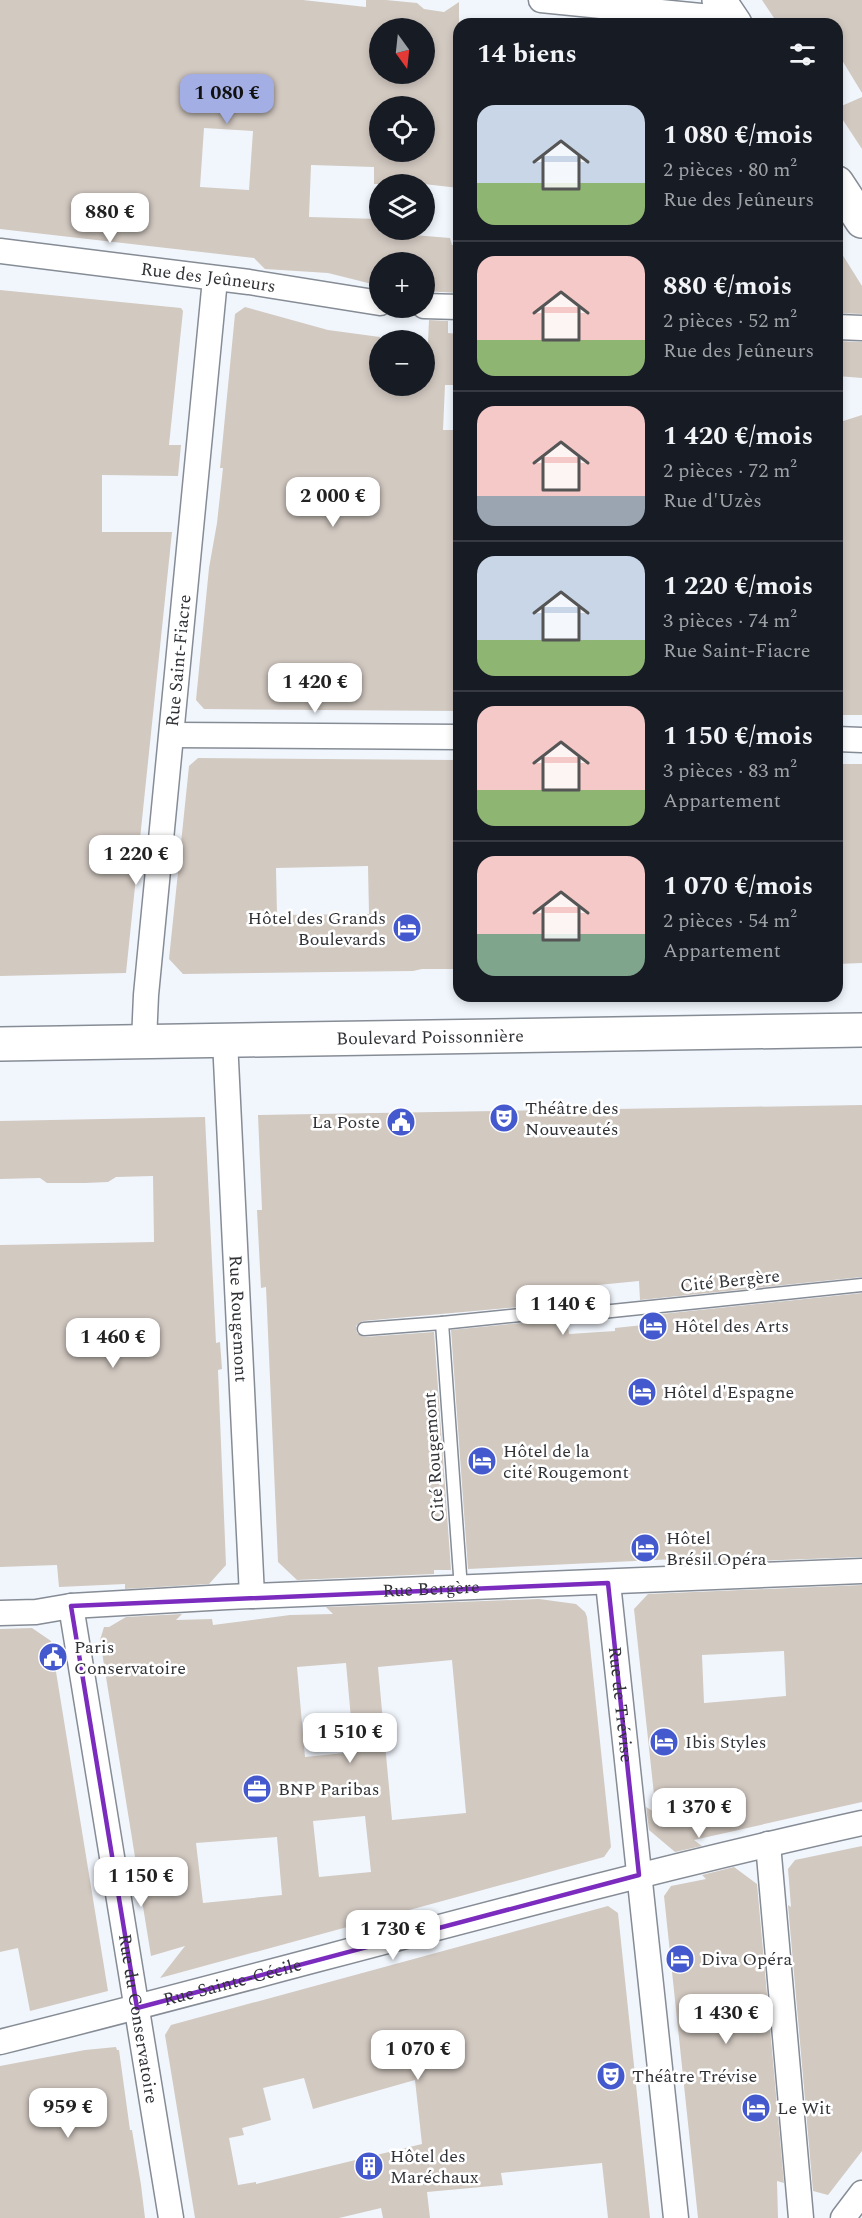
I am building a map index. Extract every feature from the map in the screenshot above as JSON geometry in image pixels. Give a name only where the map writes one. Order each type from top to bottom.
[{"type":"main road","points":[[843,192],[862,221]]},
{"type":"main road","name":"Boulevard Poissonnière","points":[[0,1044],[862,1030]]},
{"type":"street","points":[[541,0],[728,14]]},
{"type":"street","name":"Rue des Jeûneurs","points":[[0,251],[249,282],[369,301]]},
{"type":"street","name":"Rue Saint-Fiacre","points":[[144,1041],[146,995],[215,279]]},
{"type":"street","points":[[435,306],[453,307]]},
{"type":"street","points":[[843,327],[862,328]]},
{"type":"street","points":[[172,735],[453,737]]},
{"type":"street","points":[[843,740],[862,740]]},
{"type":"street","name":"Rue Rougemont","points":[[225,1040],[252,1596]]},
{"type":"street","name":"Rue Bergère","points":[[0,1613],[36,1612],[71,1605],[252,1596],[862,1571]]},
{"type":"street","name":"Rue de Trévise","points":[[609,1583],[676,2218]]},
{"type":"street","name":"Rue du Conservatoire","points":[[71,1605],[171,2218]]},
{"type":"street","name":"Rue Sainte-Cécile","points":[[0,2042],[639,1875],[862,1822]]},
{"type":"street","points":[[768,1844],[801,2218]]},
{"type":"street","points":[[843,2218],[862,2193]]},
{"type":"lane","name":"Cité Bergère","points":[[566,1310],[586,1308],[602,1312],[862,1285]]},
{"type":"lane","points":[[364,1329],[530,1314]]},
{"type":"lane","name":"Cité Rougemont","points":[[442,1323],[461,1589]]},
{"type":"highlighted area","points":[[608,1583],[639,1875],[137,2008],[71,1606]]},
{"type":"building","points":[[0,0],[303,0],[366,7],[366,0],[386,0],[417,3],[424,9],[444,12],[459,2],[459,18],[453,18],[453,187],[435,185],[435,174],[374,174],[374,167],[311,165],[309,217],[369,219],[369,240],[450,238],[453,245],[453,293],[435,292],[435,252],[369,252],[369,283],[328,273],[265,269],[254,258],[0,229]],"holes":[[[204,128],[253,131],[249,190],[200,187]]]},
{"type":"building","points":[[762,0],[862,0],[862,93],[843,62],[843,18],[774,18]]},
{"type":"building","points":[[862,97],[862,149],[843,120],[843,105]]},
{"type":"building","points":[[843,256],[862,286],[862,314],[843,313]]},
{"type":"building","points":[[0,290],[181,308],[183,311],[169,445],[181,445],[178,476],[102,475],[102,532],[172,532],[126,973],[0,976]]},
{"type":"building","points":[[245,307],[328,330],[369,336],[369,396],[435,396],[435,330],[429,330],[429,320],[448,321],[448,333],[453,333],[453,385],[445,385],[443,430],[453,430],[453,711],[204,709],[196,700],[209,568],[223,468],[220,468],[235,314]]},
{"type":"building","points":[[843,341],[862,342],[862,378],[843,376]]},
{"type":"building","points":[[862,415],[862,715],[843,715],[843,421]]},
{"type":"building","points":[[198,758],[453,760],[453,969],[183,974],[169,959],[189,766]],"holes":[[[368,866],[369,914],[277,915],[276,868]]]},
{"type":"building","points":[[843,764],[862,764],[862,963],[843,964]]},
{"type":"building","points":[[862,1105],[862,1277],[640,1300],[639,1281],[560,1289],[564,1302],[558,1310],[560,1315],[567,1318],[569,1334],[615,1331],[615,1328],[643,1325],[642,1316],[862,1293],[862,1557],[673,1564],[677,1559],[468,1569],[451,1330],[531,1322],[537,1318],[538,1313],[534,1307],[529,1306],[363,1321],[356,1326],[357,1333],[364,1337],[434,1332],[451,1570],[434,1570],[434,1574],[297,1580],[278,1562],[266,1287],[261,1288],[257,1210],[262,1210],[258,1115]]},
{"type":"building","points":[[205,1117],[216,1343],[220,1342],[222,1369],[218,1370],[226,1565],[209,1584],[125,1589],[125,1584],[59,1587],[57,1565],[0,1567],[0,1245],[154,1242],[153,1176],[116,1177],[108,1182],[85,1183],[47,1183],[40,1178],[0,1179],[0,1121]]},
{"type":"building","points":[[862,1585],[862,1802],[694,1840],[702,1846],[675,1852],[649,1830],[646,1807],[656,1813],[634,1609],[648,1594]],"holes":[[[784,1651],[786,1696],[704,1703],[702,1655]]]},
{"type":"building","points":[[539,1599],[576,1604],[587,1617],[611,1847],[604,1857],[160,1978],[185,1946],[151,1956],[100,1640],[104,1627],[109,1627],[126,1617],[182,1614],[176,1620],[212,1619],[213,1625],[290,1615],[333,1614],[326,1607]],"holes":[[[452,1660],[466,1813],[392,1820],[378,1667]],[[346,1663],[354,1752],[305,1757],[297,1667]],[[365,1816],[371,1872],[319,1877],[313,1821]],[[277,1837],[282,1895],[203,1903],[196,1843]]]},
{"type":"building","points":[[32,1628],[51,1641],[108,1991],[30,2011],[18,1948],[0,1952],[0,1629]]},
{"type":"building","points":[[862,1846],[862,2151],[828,2195],[813,2191],[788,1905],[791,1907],[788,1869],[795,1860]]},
{"type":"building","points":[[734,1867],[757,1884],[784,2183],[777,2181],[778,2218],[698,2218],[664,1896],[671,1886],[706,1879],[702,1875]]},
{"type":"building","points":[[608,1906],[618,1913],[650,2218],[608,2218],[602,2163],[501,2173],[503,2185],[427,2192],[430,2218],[383,2218],[381,2208],[339,2218],[195,2218],[165,2035],[171,2025]],"holes":[[[304,2078],[313,2109],[415,2080],[422,2144],[256,2184],[256,2182],[238,2185],[229,2138],[244,2135],[242,2128],[271,2120],[263,2088]]]},
{"type":"building","points":[[116,2047],[119,2050],[145,2218],[0,2218],[0,2066],[85,2050]]},
{"type":"place","name":"Hôtel des Grands Boulevards","points":[[407,928]]},
{"type":"place","name":"Théâtre des Nouveautés","points":[[504,1118]]},
{"type":"place","name":"La Poste","points":[[401,1122]]},
{"type":"place","name":"Hôtel des Arts","points":[[653,1326]]},
{"type":"place","name":"Hôtel d'Espagne","points":[[642,1392]]},
{"type":"place","name":"Hôtel de la cité Rougemont","points":[[482,1461]]},
{"type":"place","name":"Hôtel Brésil Opéra","points":[[645,1548]]},
{"type":"place","name":"Paris Conservatoire","points":[[53,1657]]},
{"type":"place","name":"Ibis Styles","points":[[664,1742]]},
{"type":"place","name":"BNP Paribas","points":[[257,1789]]},
{"type":"place","name":"Diva Opéra","points":[[680,1959]]},
{"type":"place","name":"Théâtre Trévise","points":[[611,2076]]},
{"type":"place","name":"Le Wit","points":[[756,2108]]},
{"type":"place","name":"Hôtel des Maréchaux","points":[[369,2166]]}]
